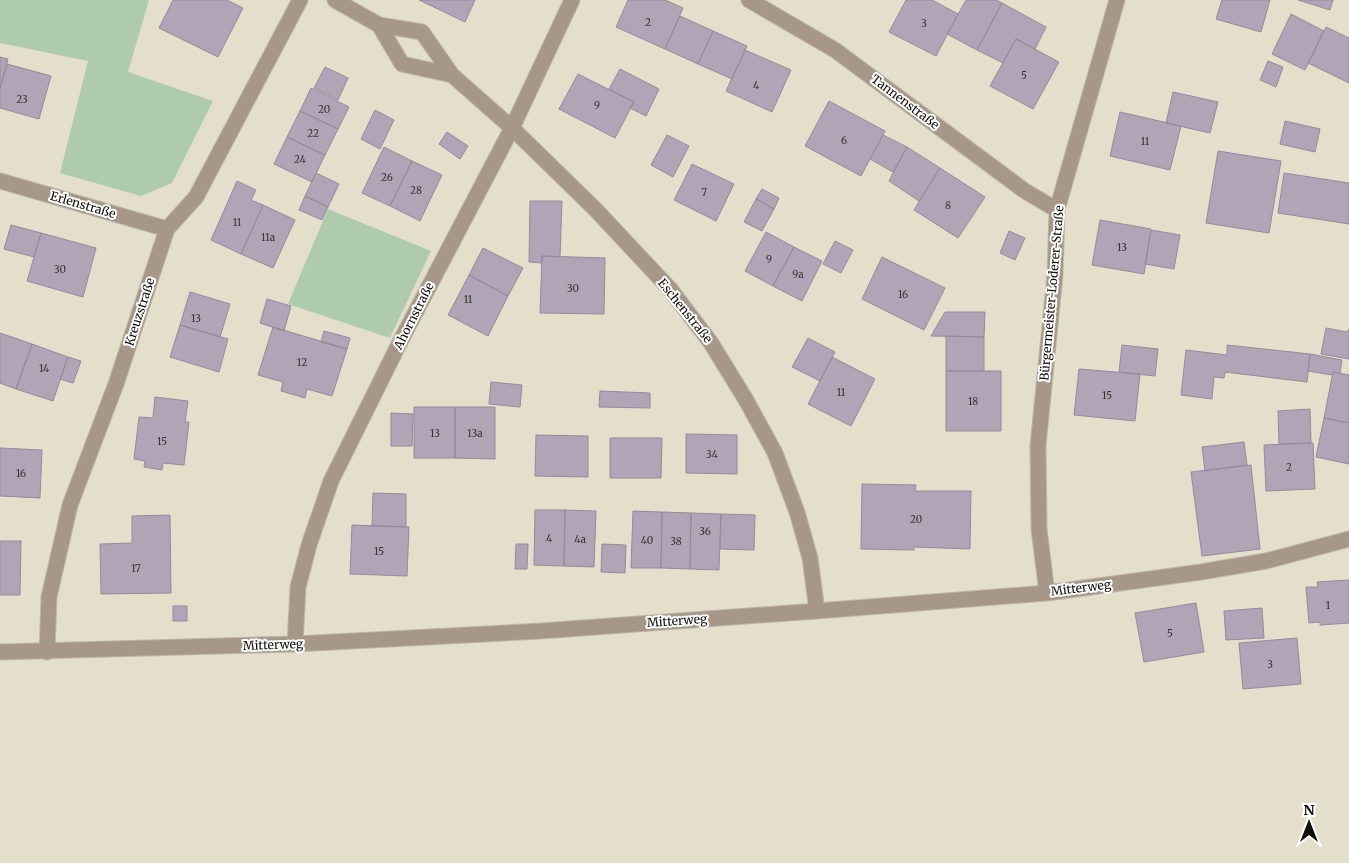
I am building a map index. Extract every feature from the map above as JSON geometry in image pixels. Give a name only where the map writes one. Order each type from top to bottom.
[{"type":"street","name":"Kreuzstraße","points":[[47,652],[48,597],[70,505],[116,384],[167,228],[196,198],[300,0]]},
{"type":"street","name":"Eschenstraße","points":[[335,0],[379,25],[422,32],[452,75],[512,128],[595,209],[670,289],[711,343],[746,400],[775,454],[797,512],[810,558],[817,611]]},
{"type":"street","name":"Ahornstraße","points":[[295,644],[298,588],[309,545],[331,481],[401,340],[512,128],[572,0]]},
{"type":"street","name":"Tannenstraße","points":[[749,0],[835,50],[1025,191],[1057,210]]},
{"type":"street","name":"Bürgermeister-Loderer-Straße","points":[[1047,592],[1039,529],[1038,446],[1055,275],[1057,210],[1117,0]]},
{"type":"street","name":"Eschenstraße","points":[[379,25],[402,64],[452,75]]},
{"type":"street","name":"Erlenstraße","points":[[0,181],[167,228]]},
{"type":"street","name":"Mitterweg","points":[[0,652],[295,644],[541,631],[1047,592],[1266,562],[1349,540]]},
{"type":"green space","points":[[0,0],[149,0],[128,72],[213,101],[172,183],[141,196],[60,173],[88,61],[0,43]]},
{"type":"green space","points":[[328,209],[431,251],[390,338],[288,304]]},
{"type":"building","points":[[173,0],[227,0],[243,8],[218,57],[159,28]]},
{"type":"building","points":[[419,0],[475,0],[465,22]]},
{"type":"building","points":[[628,0],[665,0],[683,8],[665,49],[616,27]]},
{"type":"building","points":[[906,0],[932,0],[958,14],[936,56],[889,32]]},
{"type":"building","points":[[966,0],[996,0],[1002,3],[977,50],[947,34]]},
{"type":"building","points":[[1222,0],[1270,0],[1261,32],[1216,19]]},
{"type":"building","points":[[1298,0],[1333,0],[1330,10]]},
{"type":"building","points":[[1002,3],[1046,27],[1035,49],[1016,39],[1003,63],[977,50]]},
{"type":"building","points":[[1291,14],[1324,31],[1305,70],[1272,54]]},
{"type":"building","points":[[680,16],[713,31],[698,64],[665,49]]},
{"type":"building","points":[[1326,27],[1349,38],[1349,83],[1308,63]]},
{"type":"building","points":[[713,31],[747,46],[732,79],[698,64]]},
{"type":"building","points":[[1016,39],[1059,62],[1033,109],[990,86]]},
{"type":"building","points":[[745,50],[791,70],[772,112],[726,91]]},
{"type":"building","points":[[0,57],[8,59],[0,88]]},
{"type":"building","points":[[1268,61],[1283,67],[1276,87],[1260,80]]},
{"type":"building","points":[[7,64],[51,76],[39,119],[0,108],[0,89]]},
{"type":"building","points":[[325,67],[348,78],[338,100],[314,88]]},
{"type":"building","points":[[620,69],[659,89],[646,116],[630,108],[634,102],[609,89]]},
{"type":"building","points":[[578,74],[634,102],[615,138],[559,109]]},
{"type":"building","points":[[311,88],[349,107],[338,129],[300,111]]},
{"type":"building","points":[[1173,92],[1218,102],[1210,133],[1166,123]]},
{"type":"building","points":[[829,101],[885,131],[861,176],[805,146]]},
{"type":"building","points":[[375,110],[394,120],[380,149],[361,139]]},
{"type":"building","points":[[300,111],[338,129],[325,155],[287,137]]},
{"type":"building","points":[[1120,112],[1181,126],[1170,170],[1110,156]]},
{"type":"building","points":[[1285,121],[1320,129],[1315,152],[1280,144]]},
{"type":"building","points":[[447,132],[468,146],[460,159],[439,144]]},
{"type":"building","points":[[667,135],[689,146],[673,177],[651,165]]},
{"type":"building","points":[[883,135],[907,147],[893,172],[870,159]]},
{"type":"building","points":[[287,137],[325,155],[312,182],[274,164]]},
{"type":"building","points":[[384,147],[412,161],[390,206],[362,193]]},
{"type":"building","points":[[907,147],[940,168],[919,201],[889,181]]},
{"type":"building","points":[[1218,151],[1281,161],[1269,233],[1206,223]]},
{"type":"building","points":[[412,161],[442,175],[420,221],[390,206]]},
{"type":"building","points":[[692,164],[734,184],[716,221],[674,200]]},
{"type":"building","points":[[940,168],[985,197],[958,238],[914,210]]},
{"type":"building","points":[[316,173],[339,184],[328,207],[305,196]]},
{"type":"building","points":[[1284,173],[1349,183],[1349,224],[1278,213]]},
{"type":"building","points":[[237,181],[256,190],[251,200],[263,205],[241,254],[211,240]]},
{"type":"building","points":[[762,189],[779,198],[774,209],[756,199]]},
{"type":"building","points":[[305,196],[328,207],[322,220],[299,210]]},
{"type":"building","points":[[756,199],[774,209],[762,231],[744,222]]},
{"type":"building","points":[[530,201],[562,201],[560,257],[542,256],[542,263],[529,262]]},
{"type":"building","points":[[263,205],[295,220],[273,268],[241,254]]},
{"type":"building","points":[[1100,220],[1151,229],[1144,274],[1092,265]]},
{"type":"building","points":[[11,225],[41,233],[34,257],[4,249]]},
{"type":"building","points":[[1151,230],[1180,235],[1174,269],[1145,264]]},
{"type":"building","points":[[1009,231],[1025,238],[1015,260],[1000,253]]},
{"type":"building","points":[[766,232],[794,247],[773,286],[745,271]]},
{"type":"building","points":[[41,233],[96,248],[83,297],[27,281]]},
{"type":"building","points":[[835,241],[853,250],[841,273],[823,264]]},
{"type":"building","points":[[794,247],[822,261],[802,301],[773,286]]},
{"type":"building","points":[[483,248],[523,268],[508,296],[469,275]]},
{"type":"building","points":[[542,256],[605,258],[604,314],[540,313]]},
{"type":"building","points":[[882,257],[945,288],[924,330],[862,299]]},
{"type":"building","points":[[469,275],[508,296],[488,336],[448,315]]},
{"type":"building","points":[[190,292],[230,304],[220,337],[180,325]]},
{"type":"building","points":[[267,299],[291,306],[284,331],[260,323]]},
{"type":"building","points":[[945,312],[985,312],[984,337],[931,336]]},
{"type":"building","points":[[180,325],[228,339],[219,372],[170,357]]},
{"type":"building","points":[[273,327],[347,349],[332,396],[307,389],[305,398],[281,391],[283,382],[258,375]]},
{"type":"building","points":[[1326,328],[1347,332],[1349,329],[1349,359],[1321,354]]},
{"type":"building","points":[[324,331],[350,338],[347,349],[321,342]]},
{"type":"building","points":[[0,333],[32,344],[16,389],[0,383]]},
{"type":"building","points":[[946,336],[984,337],[984,371],[946,371]]},
{"type":"building","points":[[808,338],[835,352],[820,381],[792,367]]},
{"type":"building","points":[[32,344],[68,357],[53,401],[16,389]]},
{"type":"building","points":[[1122,345],[1158,349],[1155,376],[1119,372]]},
{"type":"building","points":[[1227,345],[1310,354],[1307,382],[1225,372],[1224,378],[1214,377],[1212,399],[1181,395],[1186,350],[1227,355]]},
{"type":"building","points":[[1310,354],[1342,360],[1340,373],[1333,372],[1332,375],[1308,371]]},
{"type":"building","points":[[68,357],[81,361],[73,383],[60,379]]},
{"type":"building","points":[[832,357],[875,379],[851,426],[808,404]]},
{"type":"building","points":[[1079,369],[1140,374],[1135,421],[1074,415]]},
{"type":"building","points":[[946,371],[1001,371],[1001,431],[946,431]]},
{"type":"building","points":[[1333,372],[1349,375],[1349,423],[1324,418]]},
{"type":"building","points":[[491,382],[522,385],[520,407],[489,404]]},
{"type":"building","points":[[600,391],[650,393],[650,408],[599,407]]},
{"type":"building","points":[[155,397],[188,401],[185,422],[189,422],[184,465],[163,463],[162,470],[144,467],[145,461],[134,459],[139,417],[153,418]]},
{"type":"building","points":[[414,407],[455,407],[455,458],[414,458]]},
{"type":"building","points":[[455,407],[495,407],[495,459],[455,458]]},
{"type":"building","points":[[1310,409],[1311,443],[1279,444],[1278,411]]},
{"type":"building","points":[[391,413],[413,414],[412,446],[391,446]]},
{"type":"building","points":[[1324,418],[1349,423],[1349,464],[1316,457]]},
{"type":"building","points":[[686,434],[737,435],[737,474],[686,473]]},
{"type":"building","points":[[536,435],[588,436],[588,477],[535,476]]},
{"type":"building","points":[[610,438],[662,438],[661,478],[610,478]]},
{"type":"building","points":[[1244,442],[1247,465],[1205,471],[1202,447]]},
{"type":"building","points":[[1313,443],[1315,489],[1266,491],[1264,445]]},
{"type":"building","points":[[0,448],[42,450],[40,498],[0,496]]},
{"type":"building","points":[[1251,465],[1260,549],[1202,556],[1191,472]]},
{"type":"building","points":[[862,484],[916,485],[915,491],[971,491],[970,549],[914,547],[914,550],[861,549]]},
{"type":"building","points":[[373,493],[406,494],[406,527],[372,526]]},
{"type":"building","points":[[535,510],[565,510],[564,566],[534,565]]},
{"type":"building","points":[[565,510],[596,511],[594,567],[564,566]]},
{"type":"building","points":[[633,511],[662,512],[661,568],[631,568]]},
{"type":"building","points":[[662,512],[691,513],[690,569],[661,568]]},
{"type":"building","points":[[691,513],[721,514],[719,570],[690,569]]},
{"type":"building","points":[[721,514],[755,515],[754,550],[720,549]]},
{"type":"building","points":[[170,515],[171,593],[101,594],[100,544],[132,543],[132,516]]},
{"type":"building","points":[[352,525],[409,527],[407,576],[350,574]]},
{"type":"building","points":[[0,541],[21,541],[20,595],[0,595]]},
{"type":"building","points":[[516,544],[528,544],[527,569],[515,569]]},
{"type":"building","points":[[602,544],[626,545],[625,573],[601,572]]},
{"type":"building","points":[[1349,580],[1349,623],[1320,625],[1320,622],[1309,623],[1306,587],[1318,587],[1317,582]]},
{"type":"building","points":[[1196,603],[1204,652],[1144,662],[1135,613]]},
{"type":"building","points":[[173,606],[187,606],[187,621],[173,621]]},
{"type":"building","points":[[1262,608],[1264,638],[1226,640],[1224,611]]},
{"type":"building","points":[[1297,638],[1301,684],[1243,689],[1239,643]]}]
